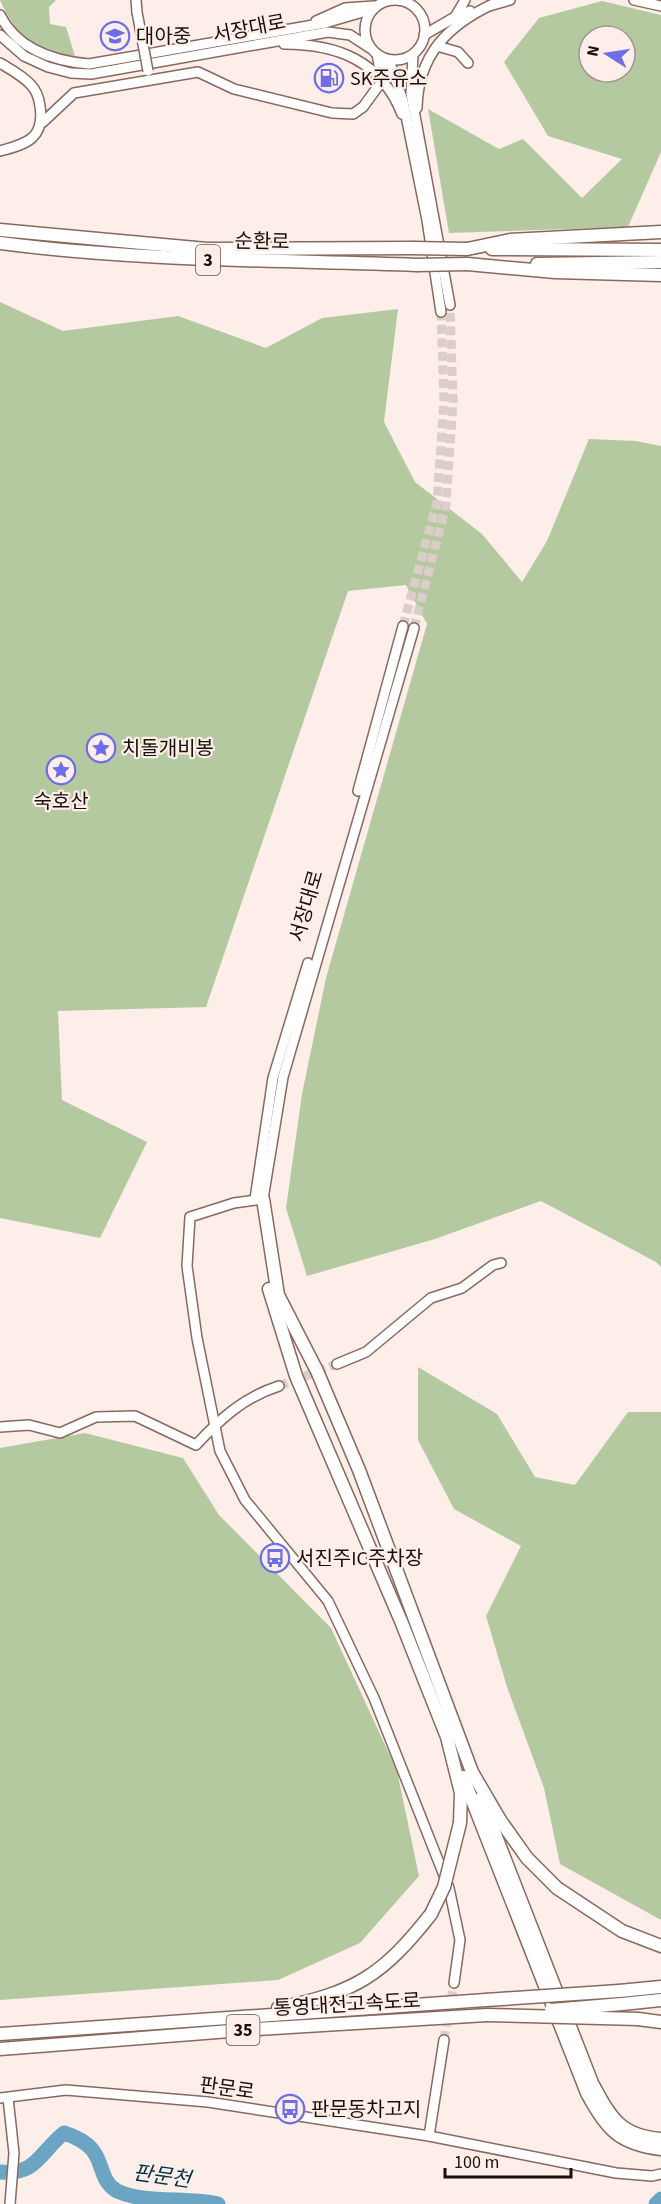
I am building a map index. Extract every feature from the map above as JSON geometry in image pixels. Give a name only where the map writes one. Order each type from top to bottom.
[{"type":"highway","name":"순환로","points":[[0,230],[207,249],[467,249]]},
{"type":"highway","points":[[467,249],[510,240],[661,232]]},
{"type":"highway","name":"순환로","points":[[0,243],[202,260],[467,264]]},
{"type":"highway","name":"3","points":[[467,249],[661,250]]},
{"type":"highway","name":"3","points":[[467,264],[661,262]]},
{"type":"highway","points":[[467,264],[555,272],[661,274]]},
{"type":"highway","points":[[259,1199],[270,1297],[296,1376],[401,1621],[587,2092],[599,2116],[616,2135],[642,2147],[661,2149]]},
{"type":"highway","points":[[259,1199],[278,1295],[317,1371],[360,1470],[472,1772],[592,2083],[617,2124],[630,2133],[661,2139]]},
{"type":"highway","points":[[235,2017],[324,1998],[349,1988],[378,1971],[402,1950],[431,1914],[444,1887],[460,1823],[461,1793],[447,1737]]},
{"type":"highway","points":[[472,1772],[500,1820],[527,1858],[557,1888],[621,1931],[661,1946]]},
{"type":"highway","name":"통영대전고속도로","points":[[0,2034],[661,1987]]},
{"type":"highway","name":"통영대전고속도로","points":[[0,2049],[245,2030],[487,2015],[661,2000]]},
{"type":"highway","points":[[487,2015],[638,2019],[661,2022]]},
{"type":"street","points":[[136,0],[149,75]]},
{"type":"street","points":[[382,81],[365,28],[375,8],[391,0],[407,1],[423,19],[411,94],[450,305]]},
{"type":"street","points":[[455,17],[465,0]]},
{"type":"street","points":[[389,60],[405,58],[455,17],[510,0]]},
{"type":"street","points":[[634,0],[661,6]]},
{"type":"street","points":[[417,125],[418,87],[423,68],[436,46],[469,15],[493,4]]},
{"type":"street","name":"서장대로","points":[[0,15],[21,41],[41,54],[63,62],[89,64],[305,26],[345,8],[375,8]]},
{"type":"street","name":"서장대로","points":[[0,35],[24,56],[71,74],[114,71],[328,32],[350,35],[374,51]]},
{"type":"street","points":[[266,44],[298,44],[341,51],[363,63],[394,95],[411,139]]},
{"type":"street","points":[[420,44],[458,52],[468,63]]},
{"type":"street","points":[[374,51],[389,60],[397,76],[427,220],[441,312]]},
{"type":"street","points":[[0,151],[21,146],[35,136],[43,122],[74,93],[149,75],[198,72],[234,89],[310,109],[352,114],[373,97],[382,81],[389,60]]},
{"type":"street","points":[[0,63],[31,85],[39,99],[43,122]]},
{"type":"street","name":"서장대로","points":[[259,1199],[273,1078],[351,819],[404,626]]},
{"type":"street","name":"서장대로","points":[[259,1199],[282,1077],[414,628]]},
{"type":"street","points":[[259,1199],[234,1203],[190,1217],[187,1266],[197,1338],[220,1451],[245,1500],[328,1601],[374,1698],[449,1888],[460,1940],[454,1983]]},
{"type":"street","points":[[337,1364],[366,1352],[431,1298],[462,1288],[493,1265],[501,1263]]},
{"type":"street","points":[[0,1427],[29,1425],[60,1433],[96,1417],[135,1416],[196,1445],[214,1425],[243,1402],[260,1392],[279,1386]]},
{"type":"street","points":[[429,2136],[444,2040]]},
{"type":"street","name":"판문로","points":[[4,2098],[66,2091],[208,2102],[429,2136],[616,2173],[652,2176],[661,2174]]},
{"type":"street","points":[[4,2098],[14,2165],[10,2204]]},
{"type":"green space","points":[[0,0],[56,0],[49,7],[50,24],[66,27],[75,56],[49,50],[29,40],[13,24]]},
{"type":"green space","points":[[602,1],[661,15],[661,152],[628,227],[449,233],[428,109],[499,149],[523,139],[582,198],[622,159],[548,136],[504,62],[539,18]]},
{"type":"green space","points":[[0,302],[63,331],[178,316],[266,348],[322,318],[398,309],[384,422],[415,482],[482,534],[522,582],[547,541],[589,439],[636,441],[661,446],[661,1267],[656,1262],[541,1201],[435,1239],[307,1276],[286,1208],[302,1094],[326,978],[427,624],[406,585],[348,591],[206,1007],[58,1011],[62,1100],[147,1142],[100,1238],[0,1218]]},
{"type":"green space","points":[[418,1367],[497,1414],[535,1477],[575,1485],[628,1412],[661,1412],[661,1920],[560,1864],[544,1788],[507,1687],[486,1616],[521,1546],[454,1509],[418,1440]]},
{"type":"green space","points":[[85,1433],[183,1458],[219,1515],[331,1628],[397,1771],[419,1876],[360,1943],[278,1980],[0,2000],[0,1448]]},
{"type":"waterway","name":"판문천","points":[[0,2172],[12,2172],[30,2166],[64,2133],[89,2146],[105,2178],[117,2191],[140,2198],[218,2204]]},
{"type":"waterway","name":"판문천","points":[[656,2204],[661,2199]]},
{"type":"tunnel","points":[[414,628],[446,505],[453,402],[450,305]]},
{"type":"tunnel","points":[[403,626],[437,502],[444,401],[441,312]]},
{"type":"tunnel","points":[[279,1386],[337,1364]]},
{"type":"tunnel","points":[[444,2040],[454,1983]]},
{"type":"place","name":"대아중","points":[[115,36]]},
{"type":"place","name":"SK주유소","points":[[329,78]]},
{"type":"place","name":"치돌개비봉","points":[[101,748]]},
{"type":"place","name":"숙호산","points":[[61,770]]},
{"type":"place","name":"서진주IC주차장","points":[[275,1558]]},
{"type":"place","name":"판문동차고지","points":[[290,2109]]}]
